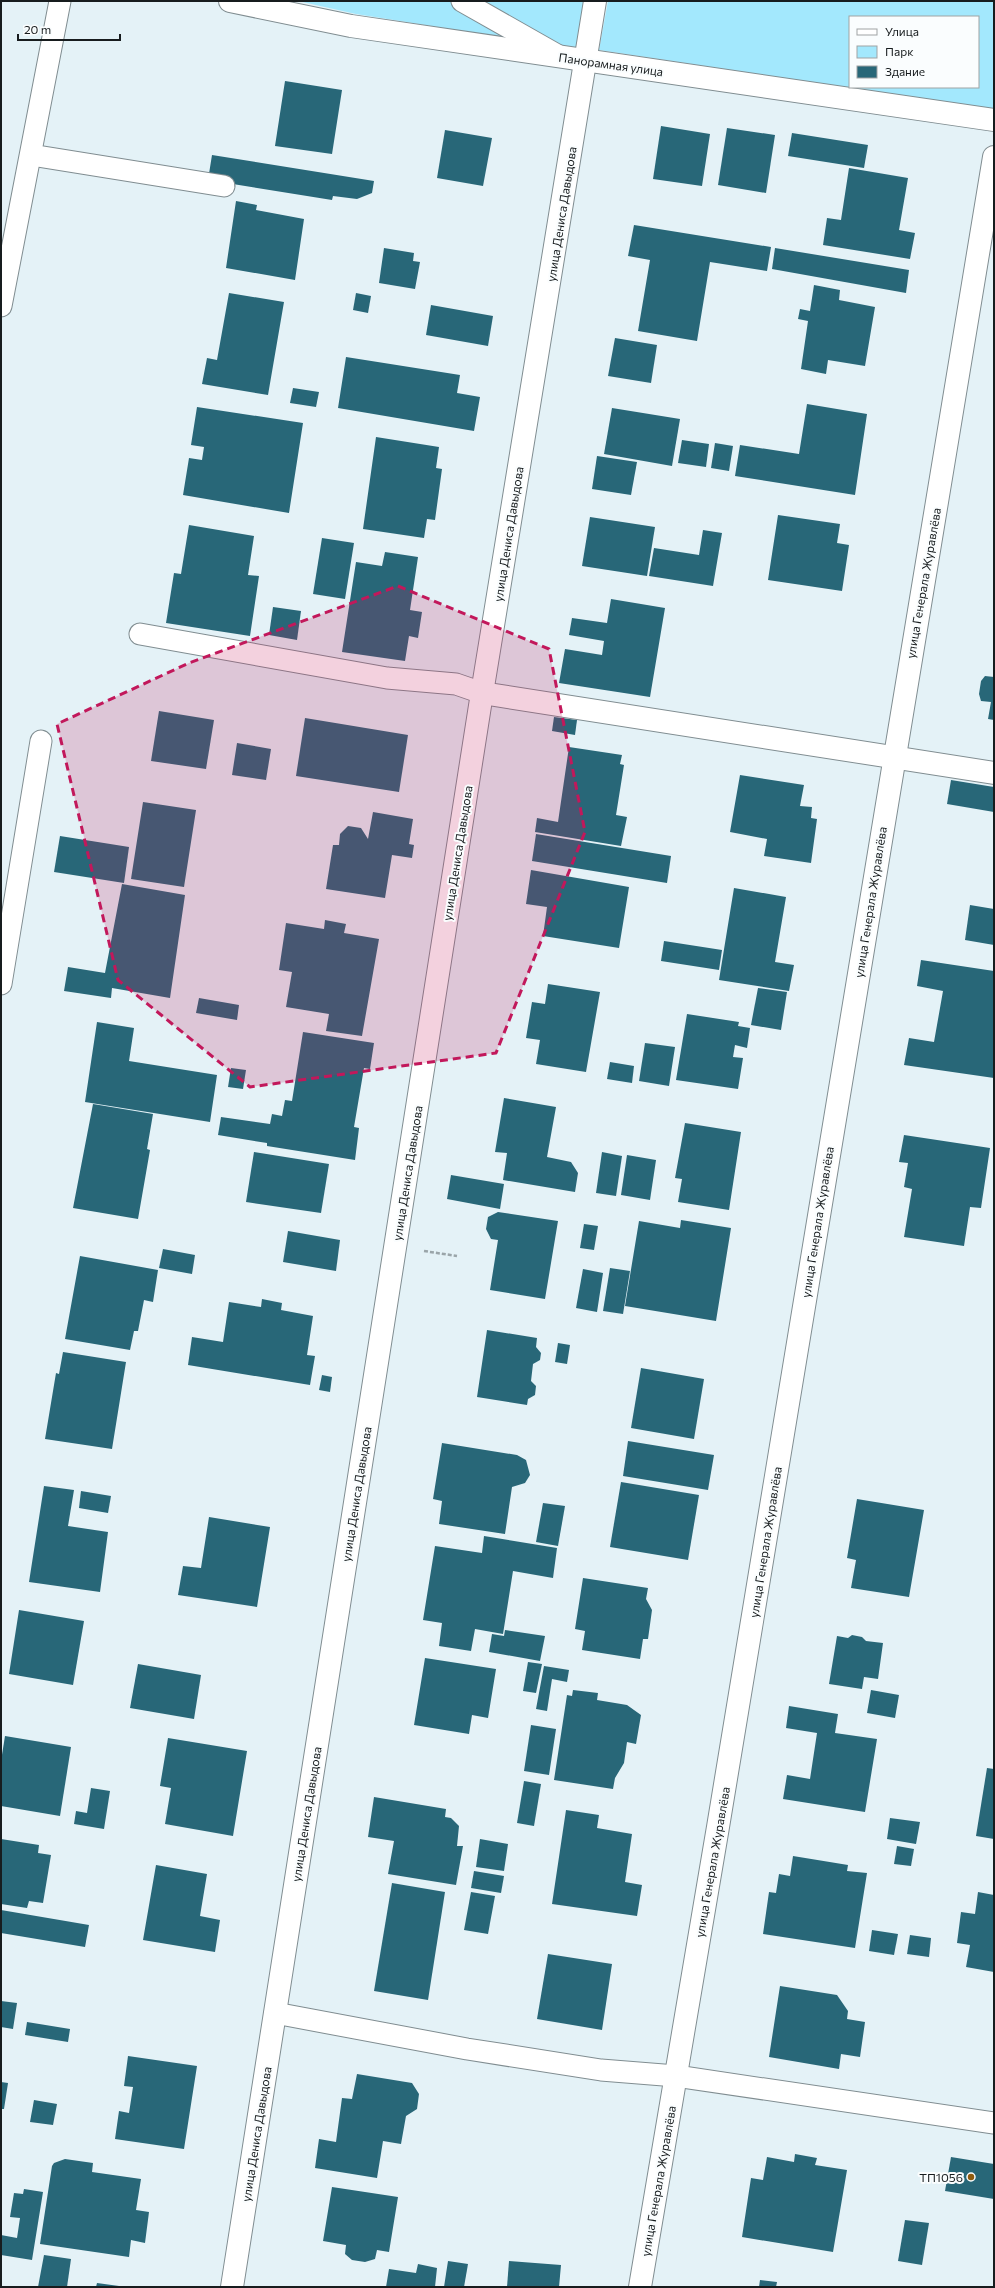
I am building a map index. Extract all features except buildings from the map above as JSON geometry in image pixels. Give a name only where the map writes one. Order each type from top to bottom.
[{"type":"street","name":"Панорамная улица","points":[[230,1],[351,26],[994,120]]},
{"type":"street","name":"улица Дениса Давыдова","points":[[232,2287],[482,693],[595,1]]},
{"type":"street","name":"улица Генерала Журавлёва","points":[[640,2287],[893,757],[994,157]]},
{"type":"street","points":[[482,693],[994,773]]},
{"type":"lane","points":[[1,306],[32,155],[60,1]]},
{"type":"lane","points":[[462,1],[559,56]]},
{"type":"lane","points":[[32,155],[224,186]]},
{"type":"lane","points":[[140,634],[387,678],[456,684],[482,693]]},
{"type":"lane","points":[[1,984],[41,741]]},
{"type":"lane","points":[[275,2013],[475,2050],[601,2070],[676,2076],[994,2123]]},
{"type":"highlighted area","points":[[398,586],[549,649],[585,832],[496,1053],[250,1087],[118,980],[57,724],[189,663]]},
{"type":"green space","points":[[298,1],[585,1],[577,49],[356,14]]},
{"type":"green space","points":[[608,1],[994,1],[994,110],[849,88],[979,88],[979,16],[849,16],[849,88],[599,50]]},
{"type":"place","name":"ТП1056","points":[[971,2177]]}]
